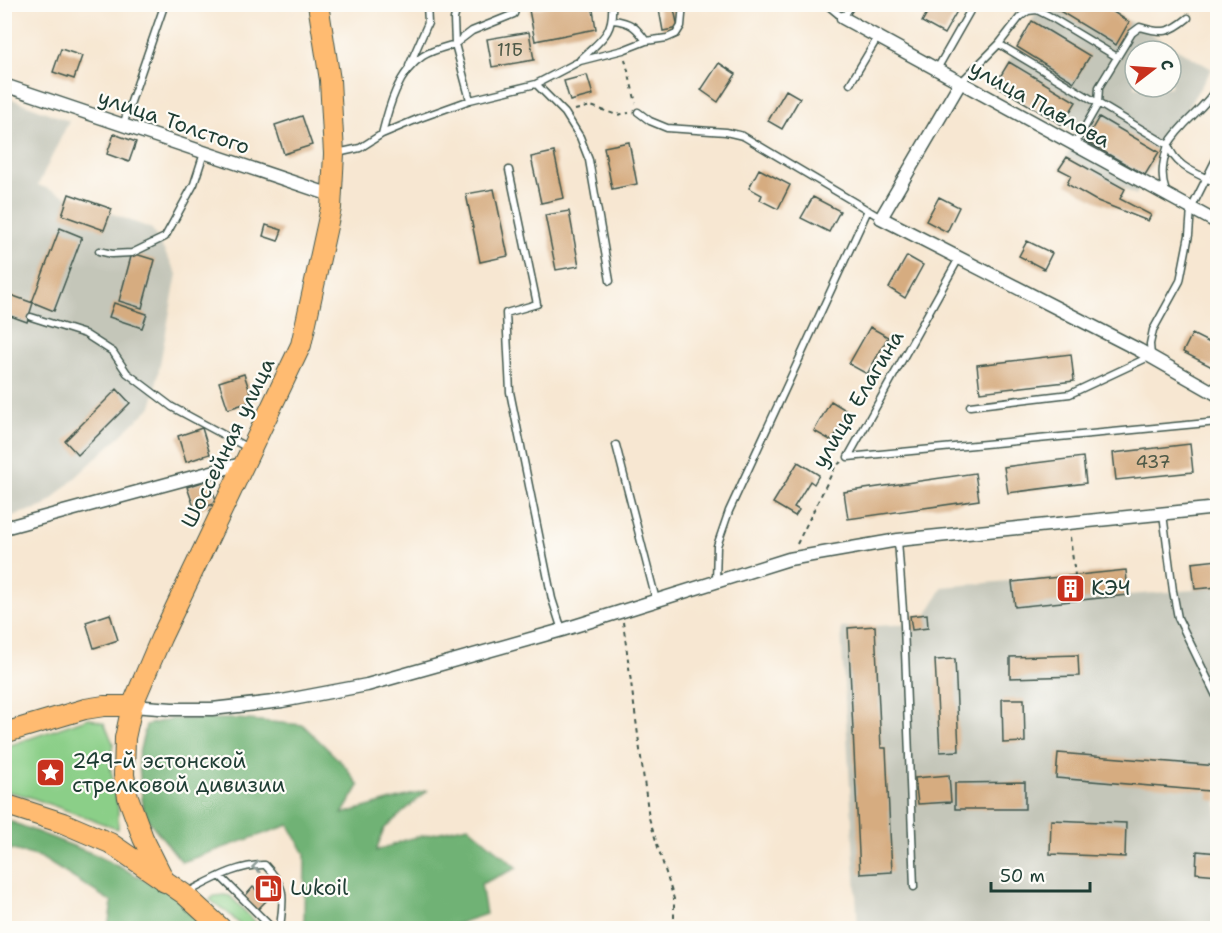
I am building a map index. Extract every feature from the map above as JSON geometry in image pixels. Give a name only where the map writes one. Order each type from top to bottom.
[{"type":"main road","name":"Шоссейная улица","points":[[165,882],[143,838],[128,797],[124,775],[124,746],[132,706],[185,586],[301,345],[331,208],[334,154],[330,81],[318,4]]},
{"type":"main road","points":[[4,733],[85,709],[132,706]]},
{"type":"main road","points":[[4,804],[63,823],[110,843],[184,894],[221,928]]},
{"type":"street","name":"улица Павлова","points":[[843,18],[1218,223]]},
{"type":"street","points":[[960,83],[881,218],[1151,356],[1218,395]]},
{"type":"street","name":"улица Толстого","points":[[4,85],[331,195]]},
{"type":"street","points":[[4,528],[248,456]]},
{"type":"street","points":[[132,706],[212,709],[282,701],[367,685],[562,630],[789,559],[898,540],[1218,508]]},
{"type":"lane","points":[[382,134],[388,106],[409,67],[428,23],[427,4]]},
{"type":"lane","points":[[458,4],[454,19],[455,44],[470,100]]},
{"type":"lane","points":[[409,67],[425,54],[455,44],[472,31],[514,14],[517,4]]},
{"type":"lane","points":[[580,61],[609,32],[614,20],[612,4]]},
{"type":"lane","points":[[334,154],[360,148],[382,134],[470,100],[536,84],[580,61],[623,50],[646,41],[667,38],[676,34],[681,26],[682,4]]},
{"type":"lane","points":[[826,4],[843,18],[852,4]]},
{"type":"lane","points":[[937,69],[974,4]]},
{"type":"lane","points":[[960,83],[999,44],[1030,4]]},
{"type":"lane","points":[[123,125],[163,9]]},
{"type":"lane","points":[[1023,15],[1028,11],[1037,10],[1117,57]]},
{"type":"lane","points":[[1074,145],[1098,104],[1100,87],[1135,29],[1140,27],[1156,32],[1174,30],[1188,18]]},
{"type":"lane","points":[[614,20],[626,21],[636,27],[646,41]]},
{"type":"lane","points":[[850,84],[878,37]]},
{"type":"lane","points":[[999,44],[1168,145],[1174,159],[1182,167],[1218,184]]},
{"type":"lane","points":[[536,84],[565,113],[580,137],[589,160],[610,281]]},
{"type":"lane","points":[[1167,196],[1162,170],[1168,145],[1177,131],[1209,99],[1218,86]]},
{"type":"lane","points":[[638,112],[650,121],[667,128],[726,132],[743,136],[881,218]]},
{"type":"lane","points":[[99,251],[112,254],[132,253],[165,237],[194,184],[204,153]]},
{"type":"lane","points":[[970,406],[1070,394],[1151,356],[1150,344],[1153,330],[1180,282],[1190,236],[1191,209],[1218,154]]},
{"type":"lane","points":[[509,170],[537,304],[506,313],[510,392],[552,599],[562,630]]},
{"type":"lane","points":[[716,581],[717,546],[729,511],[868,210]]},
{"type":"lane","name":"улица Елагина","points":[[848,457],[959,257]]},
{"type":"lane","points":[[31,317],[85,334],[113,352],[127,373],[172,407],[248,456]]},
{"type":"lane","points":[[848,457],[1218,422]]},
{"type":"lane","points":[[616,445],[656,600]]},
{"type":"lane","points":[[1162,514],[1179,618],[1218,700]]},
{"type":"lane","points":[[898,540],[904,625],[914,887]]},
{"type":"lane","points":[[184,894],[220,876],[256,865],[265,865],[277,877],[283,890],[280,928]]},
{"type":"lane","points":[[220,876],[272,928]]},
{"type":"path","points":[[565,113],[591,106],[617,116],[638,112],[623,50]]},
{"type":"path","name":"улица Елагина","points":[[789,559],[835,467],[848,457]]},
{"type":"path","points":[[1069,522],[1075,575]]},
{"type":"path","points":[[621,611],[649,818],[674,899],[674,928]]},
{"type":"shaded area","points":[[1041,5],[1101,5],[1160,39],[1123,39],[1123,99],[1183,99],[1183,52],[1212,69],[1159,152],[1136,195],[1125,189],[1120,199],[1151,215],[1148,221],[1095,200],[1067,184],[1071,175],[1059,169],[1079,135],[995,85]]},
{"type":"shaded area","points":[[4,96],[69,121],[38,185],[152,229],[177,274],[152,406],[45,506],[5,518]]},
{"type":"shaded area","points":[[1217,560],[1217,928],[858,928],[841,628],[911,624],[910,616],[927,614],[943,587],[1126,570],[1128,595],[1194,590],[1192,563]]},
{"type":"green space","points":[[89,718],[104,723],[113,743],[110,765],[118,808],[118,829],[27,796],[5,791],[5,747]]},
{"type":"green space","points":[[172,719],[238,719],[303,725],[346,767],[359,786],[342,814],[428,790],[384,829],[376,851],[408,839],[468,826],[517,868],[481,884],[486,914],[445,928],[304,928],[305,854],[289,825],[182,862],[144,815],[138,757],[146,725]]},
{"type":"green space","points":[[4,819],[96,855],[173,894],[203,928],[108,928],[112,902],[40,857],[5,848]]},
{"type":"green space","points":[[214,896],[230,896],[261,928],[243,928],[210,900]]},
{"type":"building","points":[[556,4],[592,4],[596,29],[535,41],[529,10]]},
{"type":"building","points":[[658,4],[673,4],[678,28],[663,31]]},
{"type":"building","points":[[932,4],[961,4],[944,34],[922,22]]},
{"type":"building","points":[[1048,4],[1101,4],[1129,22],[1116,45]]},
{"type":"building","points":[[1032,21],[1090,56],[1074,82],[1017,47]]},
{"type":"building","points":[[529,32],[534,60],[492,67],[487,39]]},
{"type":"building","points":[[61,49],[82,56],[74,79],[53,72]]},
{"type":"building","points":[[1009,62],[1076,102],[1062,125],[995,85]]},
{"type":"building","points":[[719,63],[736,74],[718,102],[701,90]]},
{"type":"building","points":[[587,75],[593,95],[570,101],[564,81]]},
{"type":"building","points":[[786,90],[800,98],[782,129],[768,121]]},
{"type":"building","points":[[302,116],[312,145],[284,154],[275,125]]},
{"type":"building","points":[[1099,117],[1159,152],[1145,175],[1085,141]]},
{"type":"building","points":[[114,134],[136,142],[129,162],[107,154]]},
{"type":"building","points":[[629,142],[637,184],[612,189],[604,147]]},
{"type":"building","points":[[554,152],[564,198],[541,203],[531,157]]},
{"type":"building","points":[[1067,157],[1125,189],[1120,199],[1151,215],[1148,221],[1095,200],[1067,184],[1071,175],[1059,169]]},
{"type":"building","points":[[759,169],[790,185],[778,209],[760,200],[762,195],[749,188]]},
{"type":"building","points":[[494,189],[508,256],[480,262],[466,194]]},
{"type":"building","points":[[69,194],[112,209],[104,230],[62,215]]},
{"type":"building","points":[[813,197],[840,211],[829,232],[801,218]]},
{"type":"building","points":[[939,197],[959,207],[947,232],[926,221]]},
{"type":"building","points":[[569,211],[579,266],[556,270],[545,215]]},
{"type":"building","points":[[266,225],[282,230],[278,241],[263,236]]},
{"type":"building","points":[[60,228],[82,237],[54,311],[32,302]]},
{"type":"building","points":[[1027,241],[1052,253],[1044,269],[1019,256]]},
{"type":"building","points":[[132,253],[155,260],[142,308],[119,301]]},
{"type":"building","points":[[907,256],[923,265],[905,298],[889,288]]},
{"type":"building","points":[[5,293],[33,303],[27,322],[5,314]]},
{"type":"building","points":[[114,303],[147,314],[142,328],[109,317]]},
{"type":"building","points":[[870,327],[888,337],[867,374],[849,364]]},
{"type":"building","points":[[1192,334],[1218,347],[1218,356],[1212,367],[1183,352]]},
{"type":"building","points":[[1071,354],[1074,381],[980,392],[977,365]]},
{"type":"building","points":[[244,374],[253,401],[228,409],[219,382]]},
{"type":"building","points":[[117,389],[130,403],[78,455],[65,441]]},
{"type":"building","points":[[831,401],[849,412],[832,441],[814,431]]},
{"type":"building","points":[[202,428],[210,454],[186,462],[178,436]]},
{"type":"building","points":[[1190,444],[1193,472],[1116,480],[1113,453]]},
{"type":"building","points":[[1083,457],[1086,483],[1008,493],[1004,467]]},
{"type":"building","points":[[798,462],[819,475],[814,484],[810,481],[794,507],[799,510],[795,516],[773,503]]},
{"type":"building","points":[[975,473],[979,500],[848,519],[844,492]]},
{"type":"building","points":[[209,480],[217,503],[195,510],[187,487]]},
{"type":"building","points":[[1218,560],[1218,587],[1195,589],[1192,563]]},
{"type":"building","name":"КЭЧ","points":[[1126,570],[1128,595],[1015,607],[1012,582]]},
{"type":"building","points":[[110,614],[118,640],[94,648],[86,622]]},
{"type":"building","points":[[927,614],[928,628],[912,630],[910,616]]},
{"type":"building","points":[[875,626],[881,748],[886,748],[892,872],[860,874],[848,628]]},
{"type":"building","points":[[1078,655],[1079,676],[1010,678],[1010,657]]},
{"type":"building","points":[[955,659],[959,751],[940,752],[935,660]]},
{"type":"building","points":[[1002,699],[1024,699],[1025,742],[1003,743]]},
{"type":"building","points":[[1058,753],[1218,766],[1218,801],[1209,800],[1209,791],[1056,778]]},
{"type":"building","points":[[949,775],[951,802],[918,804],[915,778]]},
{"type":"building","points":[[1025,782],[1025,809],[955,809],[955,783]]},
{"type":"building","points":[[1051,820],[1126,823],[1125,857],[1050,854]]},
{"type":"building","points":[[1197,851],[1218,853],[1218,875],[1196,873]]},
{"type":"building","name":"Lukoil","points":[[268,880],[276,887],[270,895],[261,888]]},
{"type":"building","points":[[253,887],[267,900],[254,913],[241,901]]},
{"type":"place","name":"КЭЧ","points":[[1070,588]]},
{"type":"place","name":"249-й эстонской стрелковой дивизии","points":[[51,773]]},
{"type":"place","name":"Lukoil","points":[[269,888]]}]
